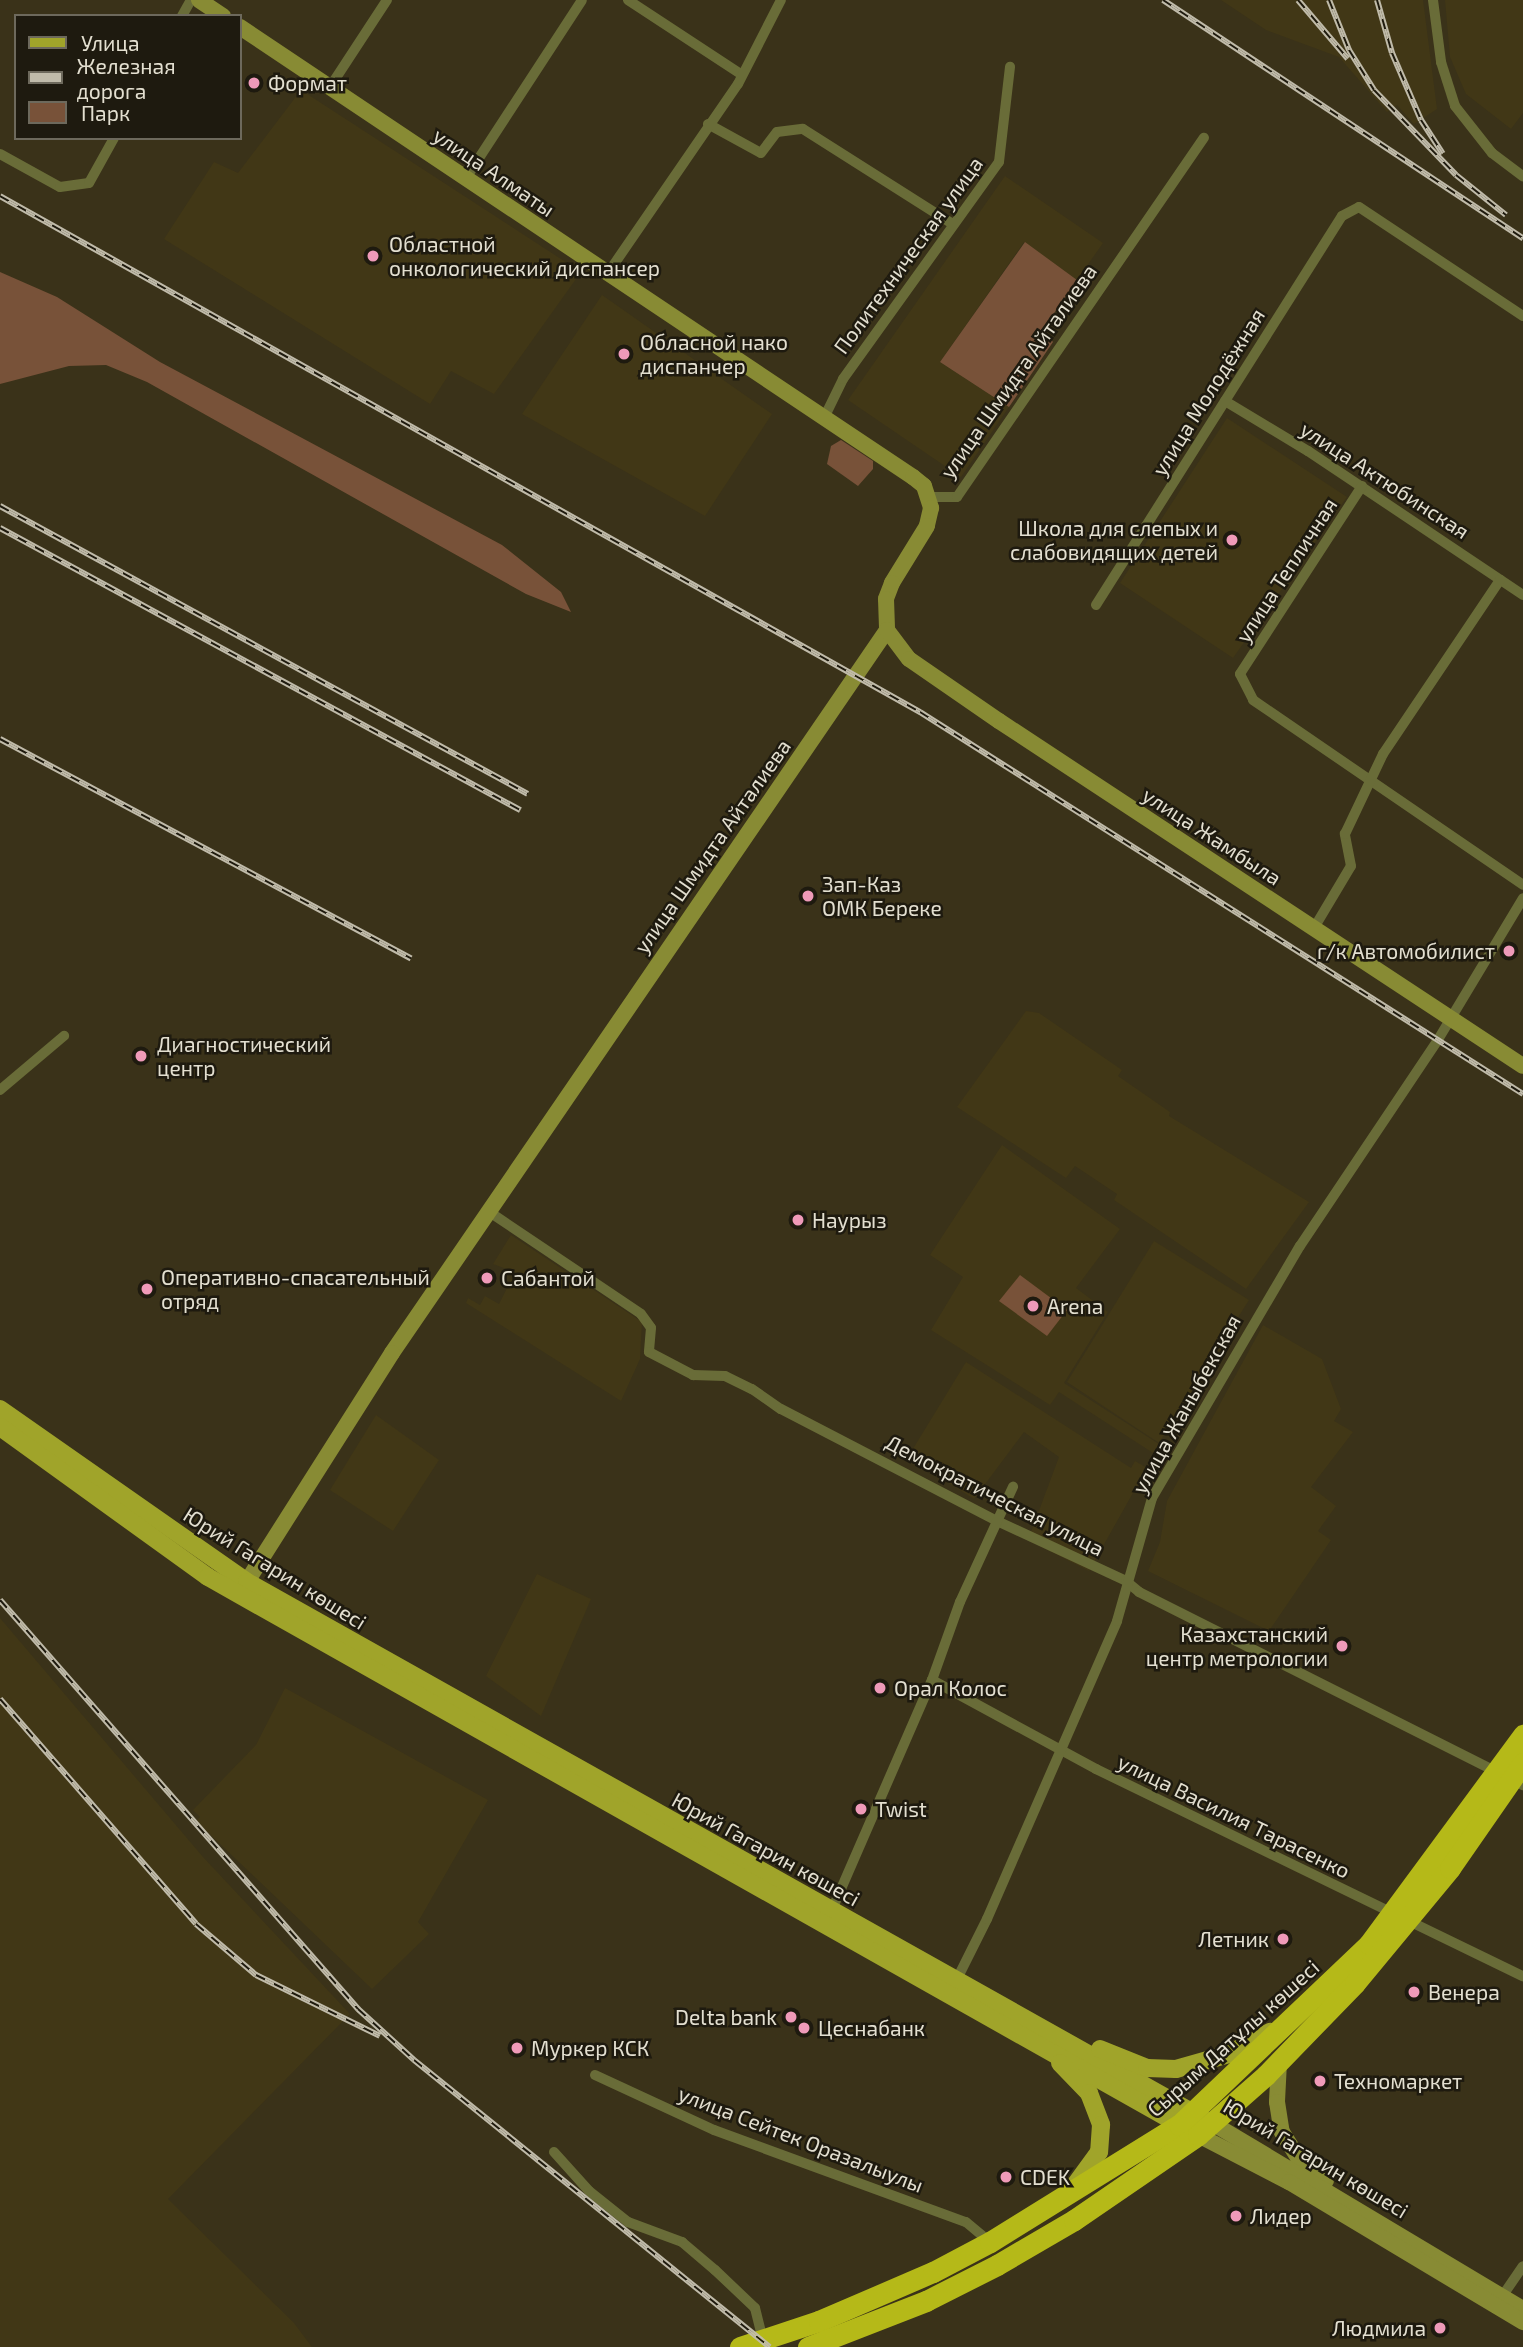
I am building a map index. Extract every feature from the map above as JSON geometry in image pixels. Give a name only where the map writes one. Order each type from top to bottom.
[{"type":"highway","name":"Сырым Датұлы көшесі","points":[[808,2347],[926,2301],[1074,2220],[1205,2129],[1279,2062],[1401,1917],[1513,1776],[1523,1735]]},
{"type":"highway","name":"Сырым Датұлы көшесі","points":[[740,2347],[819,2321],[990,2242],[1186,2119],[1401,1917]]},
{"type":"highway","points":[[1060,2200],[1074,2220]]},
{"type":"main road","name":"Юрий Гагарин көшесі","points":[[0,1409],[242,1588],[831,1912],[953,1987],[1048,2050],[1205,2129]]},
{"type":"main road","name":"Юрий Гагарин көшесі","points":[[0,1427],[242,1588],[953,1987],[1041,2028],[1186,2119]]},
{"type":"main road","points":[[1041,2028],[1147,2068],[1175,2069],[1229,2054],[1306,2008]]},
{"type":"main road","points":[[1048,2050],[1089,2093],[1101,2125],[1095,2161],[1060,2200]]},
{"type":"street","points":[[199,0],[220,14]]},
{"type":"street","points":[[330,87],[387,0]]},
{"type":"street","points":[[466,178],[582,0]]},
{"type":"street","points":[[628,0],[742,75]]},
{"type":"street","points":[[608,273],[742,75],[781,0]]},
{"type":"street","points":[[1433,0],[1441,62],[1455,106],[1492,153],[1523,176]]},
{"type":"street","name":"улица Алматы","points":[[242,28],[913,477],[929,497]]},
{"type":"street","name":"Политехническая улица","points":[[824,418],[843,379],[951,223],[999,162],[1010,67]]},
{"type":"street","points":[[708,124],[761,153],[777,132],[803,129],[951,223]]},
{"type":"street","name":"улица Шмидта Айталиева","points":[[242,1588],[488,1211],[887,630],[886,599],[927,526],[929,497],[957,497],[1204,138]]},
{"type":"street","points":[[0,154],[60,187],[89,183],[113,140]]},
{"type":"street","name":"улица Молодёжная","points":[[1096,605],[1342,216],[1359,207],[1523,316]]},
{"type":"street","name":"улица Актюбинская","points":[[1225,401],[1362,486],[1523,594]]},
{"type":"street","name":"улица Тепличная","points":[[1362,486],[1240,674],[1253,700],[1369,784]]},
{"type":"street","points":[[1314,928],[1352,866],[1345,834],[1383,754],[1500,580]]},
{"type":"street","name":"улица Жамбыла","points":[[887,630],[909,659],[1523,1066]]},
{"type":"street","points":[[1369,784],[1474,848],[1523,885]]},
{"type":"street","name":"улица Жаныбекская","points":[[953,1987],[1117,1621],[1126,1581],[1152,1498],[1229,1362],[1450,1018],[1523,898]]},
{"type":"street","points":[[0,1090],[64,1036]]},
{"type":"street","name":"Демократическая улица","points":[[488,1211],[641,1314],[651,1328],[649,1352],[693,1375],[725,1376],[997,1521],[1126,1581],[1513,1776]]},
{"type":"street","points":[[831,1912],[932,1680],[960,1602],[1013,1487]]},
{"type":"street","name":"улица Василия Тарасенко","points":[[932,1680],[1059,1750],[1523,1976]]},
{"type":"street","points":[[1279,2062],[1278,2115],[1291,2148],[1368,2216]]},
{"type":"street","name":"улица Сейтек Оразалыулы","points":[[595,2075],[714,2130],[966,2222],[990,2242]]},
{"type":"street","name":"Юрий Гагарин көшесі","points":[[1205,2129],[1368,2216],[1499,2302],[1523,2322]]},
{"type":"street","name":"Юрий Гагарин көшесі","points":[[1205,2129],[1289,2182],[1499,2302],[1523,2309]]},
{"type":"street","points":[[554,2151],[590,2191],[628,2222],[682,2242],[715,2270],[755,2308],[763,2340]]},
{"type":"street","points":[[1499,2302],[1523,2266]]},
{"type":"shaded area","points":[[1221,0],[1423,0],[1437,109],[1414,124],[1397,105],[1387,112],[1339,57],[1266,30]]},
{"type":"shaded area","points":[[1445,0],[1523,0],[1523,113],[1511,129],[1466,94],[1450,57]]},
{"type":"shaded area","name":"Областной онкологический диспансер","points":[[301,90],[581,272],[494,394],[451,371],[430,404],[164,239],[214,162],[238,173]]},
{"type":"shaded area","points":[[1005,176],[1103,243],[1077,280],[1024,242],[940,362],[1009,407],[961,477],[848,400]]},
{"type":"shaded area","name":"Обласной нако диспанчер","points":[[602,295],[772,414],[705,516],[522,414]]},
{"type":"shaded area","name":"Школа для слепых и слабовидящих детей","points":[[1227,418],[1347,497],[1233,658],[1120,583]]},
{"type":"shaded area","points":[[1026,1011],[1039,1013],[1122,1070],[1118,1076],[1170,1112],[1169,1116],[1309,1202],[1246,1289],[1114,1200],[1117,1194],[1075,1166],[1066,1178],[957,1107]]},
{"type":"shaded area","points":[[1002,1145],[1120,1229],[1076,1288],[1108,1312],[1064,1383],[1159,1444],[1153,1453],[1059,1392],[1050,1405],[931,1330],[963,1277],[930,1255]]},
{"type":"shaded area","points":[[511,1235],[642,1322],[640,1359],[621,1401],[466,1303],[468,1298],[480,1305],[485,1296],[499,1304],[515,1272],[493,1264]]},
{"type":"shaded area","points":[[1154,1241],[1249,1300],[1159,1443],[1067,1382]]},
{"type":"shaded area","points":[[1263,1325],[1322,1359],[1341,1409],[1334,1421],[1353,1432],[1311,1487],[1336,1506],[1318,1531],[1331,1540],[1269,1631],[1148,1571],[1160,1542],[1167,1501]]},
{"type":"shaded area","points":[[966,1362],[1131,1468],[1135,1461],[1147,1468],[1089,1571],[1028,1540],[1059,1457],[1024,1432],[974,1499],[908,1457]]},
{"type":"shaded area","points":[[376,1415],[439,1460],[393,1531],[330,1490]]},
{"type":"shaded area","points":[[537,1574],[591,1599],[541,1716],[486,1676]]},
{"type":"shaded area","points":[[0,1618],[203,1857],[350,2014],[168,2199],[294,2323],[312,2347],[0,2347]]},
{"type":"shaded area","points":[[285,1688],[488,1800],[418,1922],[429,1934],[372,1989],[196,1821],[200,1817],[193,1810],[256,1745]]},
{"type":"green space","points":[[1025,242],[1077,280],[1043,329],[1053,342],[1009,407],[940,362]]},
{"type":"green space","points":[[0,272],[57,297],[160,362],[502,545],[561,592],[571,612],[526,594],[147,382],[106,365],[69,366],[0,384]]},
{"type":"green space","points":[[841,440],[873,461],[873,469],[858,486],[827,464],[831,446]]},
{"type":"green space","name":"Arena","points":[[1020,1275],[1067,1310],[1047,1336],[999,1301]]},
{"type":"railway","points":[[1163,0],[1523,238]]},
{"type":"railway","points":[[1298,0],[1348,59]]},
{"type":"railway","points":[[1329,0],[1349,50],[1374,90],[1456,175],[1506,215]]},
{"type":"railway","points":[[1377,0],[1392,53],[1421,120],[1443,154]]},
{"type":"railway","points":[[0,196],[920,712],[1523,1094]]},
{"type":"railway","points":[[0,506],[528,794]]},
{"type":"railway","points":[[0,528],[520,810]]},
{"type":"railway","points":[[0,739],[411,958]]},
{"type":"railway","points":[[0,1600],[358,2009],[414,2060],[770,2347]]},
{"type":"railway","points":[[0,1699],[196,1924],[256,1975],[380,2036]]},
{"type":"place","name":"Формат","points":[[254,83]]},
{"type":"place","name":"Областной онкологический диспансер","points":[[373,256]]},
{"type":"place","name":"Обласной нако диспанчер","points":[[624,354]]},
{"type":"place","name":"Школа для слепых и слабовидящих детей","points":[[1232,540]]},
{"type":"place","name":"Зап-Каз ОМК Береке","points":[[808,896]]},
{"type":"place","name":"г/к Автомобилист","points":[[1509,951]]},
{"type":"place","name":"Диагностический центр","points":[[141,1056]]},
{"type":"place","name":"Наурыз","points":[[798,1220]]},
{"type":"place","name":"Сабантой","points":[[487,1278]]},
{"type":"place","name":"Оперативно-спасательный отряд","points":[[147,1289]]},
{"type":"place","name":"Arena","points":[[1033,1306]]},
{"type":"place","name":"Казахстанский центр метрологии","points":[[1342,1646]]},
{"type":"place","name":"Орал Колос","points":[[880,1688]]},
{"type":"place","name":"Twist","points":[[861,1809]]},
{"type":"place","name":"Летник","points":[[1283,1939]]},
{"type":"place","name":"Венера","points":[[1414,1992]]},
{"type":"place","name":"Delta bank","points":[[791,2017]]},
{"type":"place","name":"Цеснабанк","points":[[804,2028]]},
{"type":"place","name":"Муркер КСК","points":[[517,2048]]},
{"type":"place","name":"Техномаркет","points":[[1320,2081]]},
{"type":"place","name":"CDEK","points":[[1006,2177]]},
{"type":"place","name":"Лидер","points":[[1236,2216]]},
{"type":"place","name":"Людмила","points":[[1440,2328]]}]
